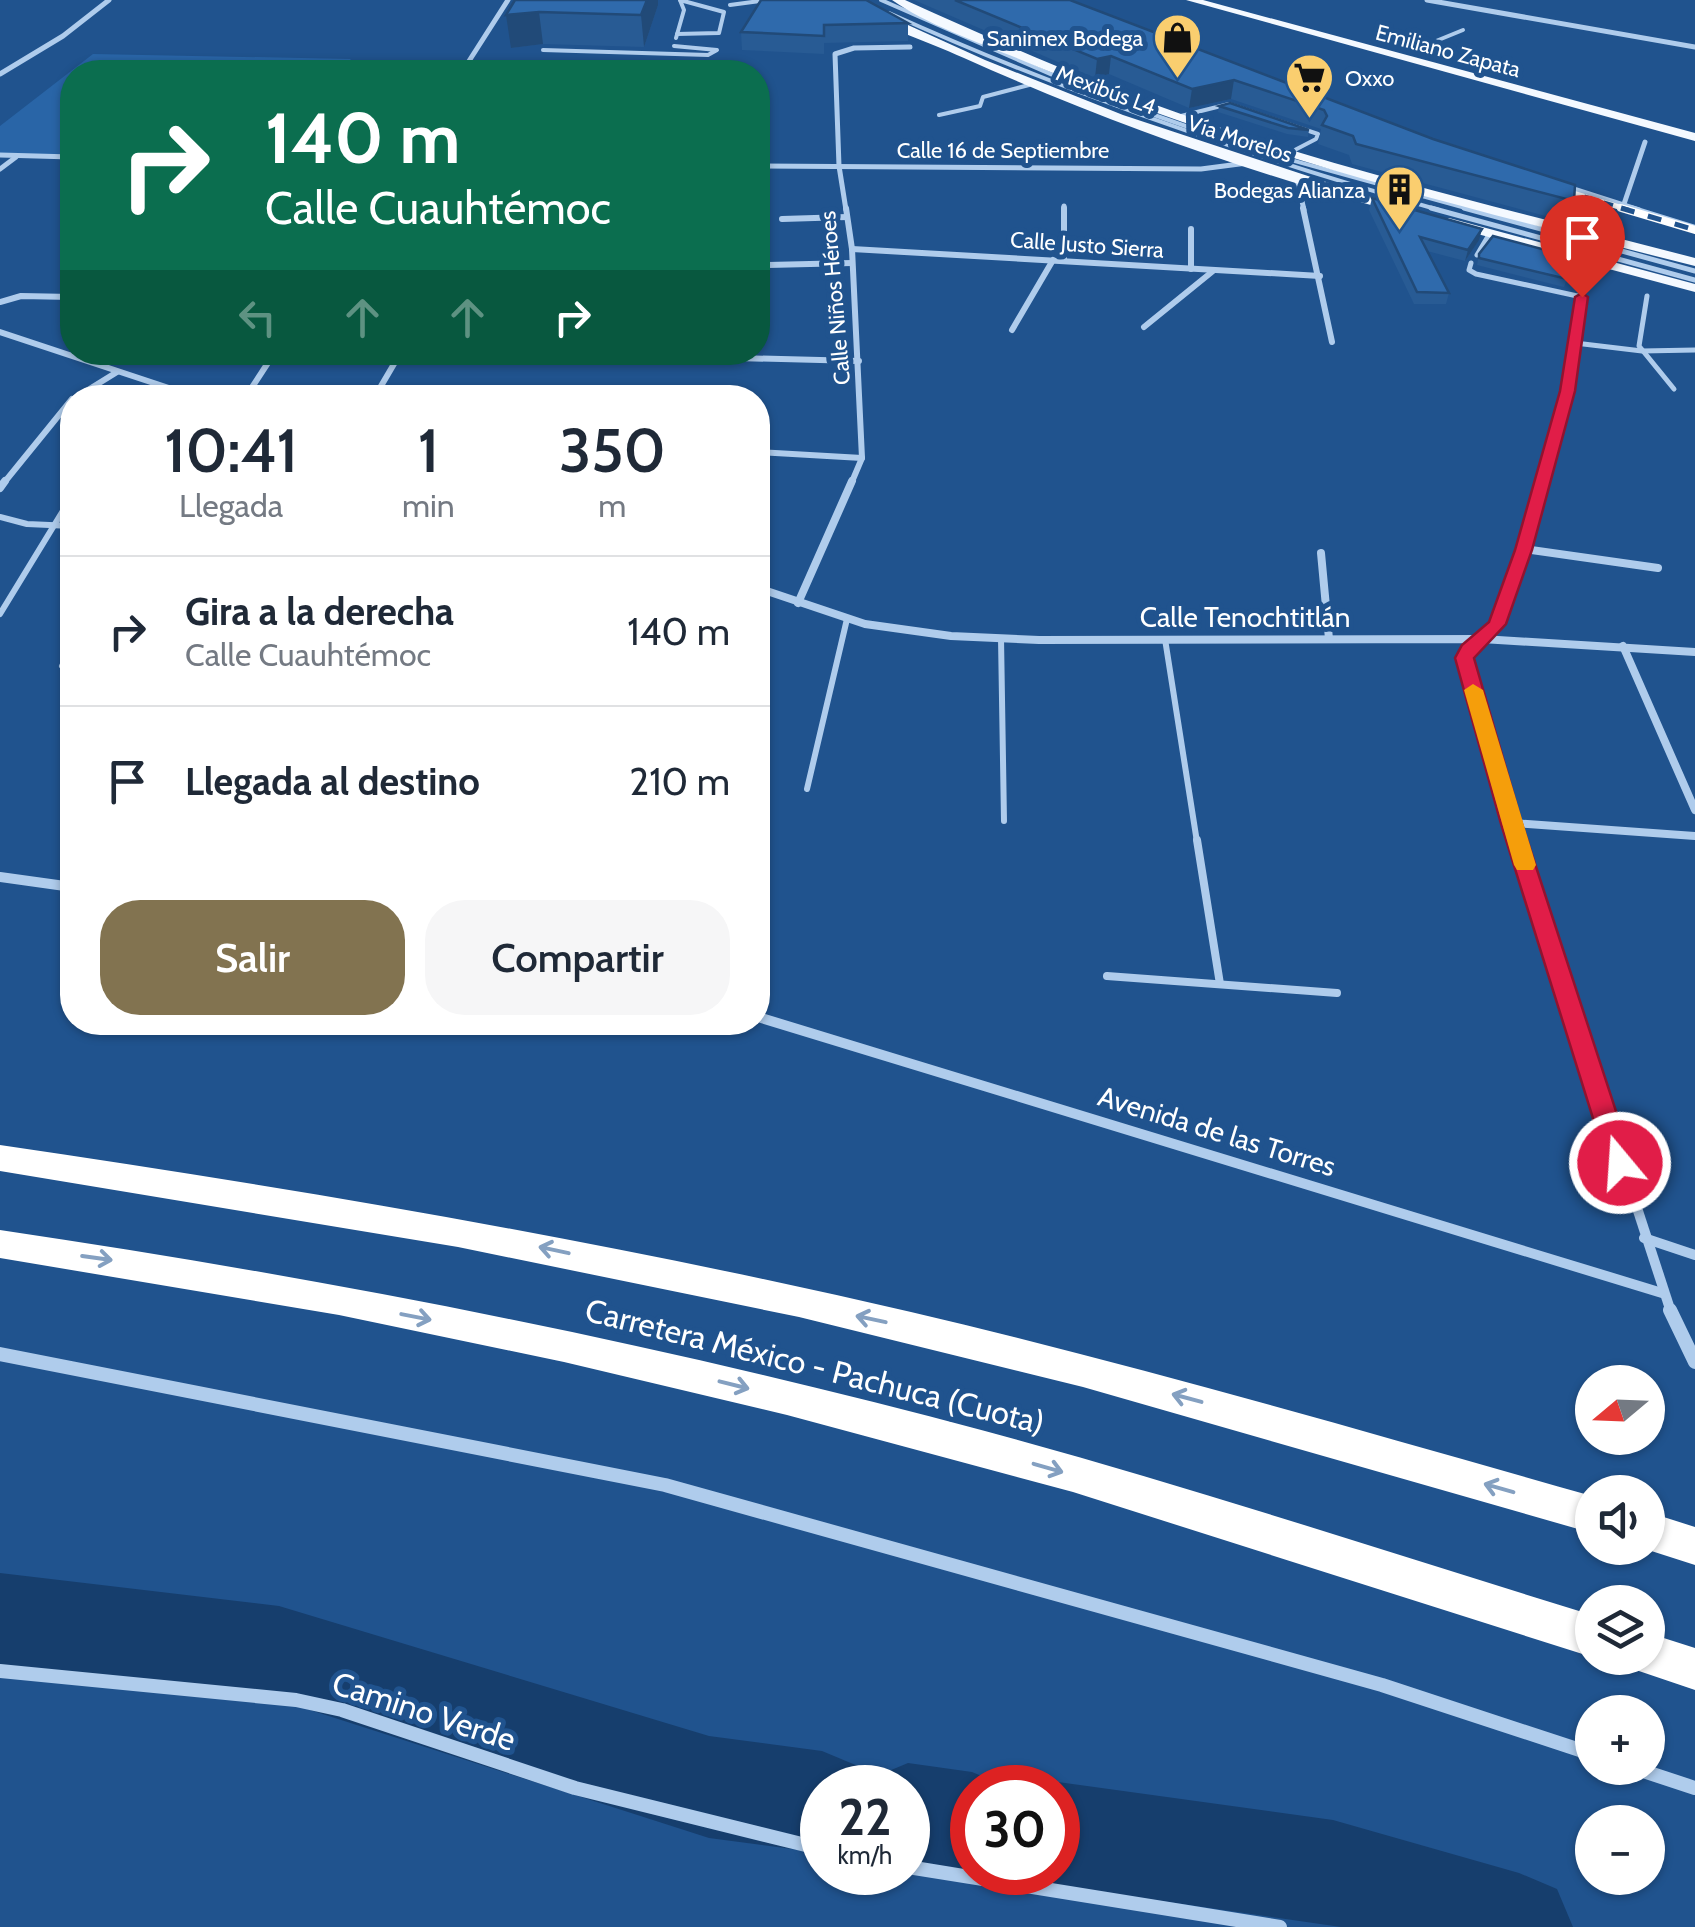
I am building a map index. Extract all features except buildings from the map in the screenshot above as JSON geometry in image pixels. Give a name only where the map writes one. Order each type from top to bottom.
[{"type":"highway","name":"Carretera México - Pachuca (Cuota)","points":[[0,1158],[492,1236],[912,1328],[1200,1402],[1575,1510]]},
{"type":"highway","name":"Carretera México - Pachuca (Cuota)","points":[[0,1244],[138,1264],[678,1371],[901,1426],[1165,1502],[1575,1631]]},
{"type":"highway","points":[[1665,1659],[1695,1669]]},
{"type":"main road","name":"Vía Morelos","points":[[845,0],[1030,85],[1248,163],[1695,288]]},
{"type":"main road","name":"Vía Morelos","points":[[897,0],[1038,64],[1177,117],[1289,152],[1695,262]]},
{"type":"main road","name":"Emiliano Zapata","points":[[1191,0],[1695,138]]},
{"type":"main road","name":"Emiliano Zapata","points":[[1230,0],[1695,124]]},
{"type":"street","points":[[0,74],[63,36],[108,0]]},
{"type":"street","points":[[470,60],[508,0]]},
{"type":"street","points":[[1427,0],[1695,46]]},
{"type":"street","name":"Calle Niños Héroes","points":[[798,603],[862,458],[852,249],[839,166],[836,54],[854,48],[910,47]]},
{"type":"street","points":[[1624,204],[1645,142]]},
{"type":"street","points":[[0,155],[60,157]]},
{"type":"street","points":[[0,169],[17,156]]},
{"type":"street","name":"Calle 16 de Septiembre","points":[[770,166],[1201,169],[1248,163]]},
{"type":"street","points":[[1297,178],[1332,342]]},
{"type":"street","points":[[1552,182],[1695,228]]},
{"type":"street","points":[[1064,206],[1064,260]]},
{"type":"street","points":[[782,219],[847,216]]},
{"type":"street","points":[[1191,228],[1191,269]]},
{"type":"street","name":"Calle Justo Sierra","points":[[852,249],[1320,276]]},
{"type":"street","points":[[1012,330],[1053,260]]},
{"type":"street","points":[[770,264],[852,262]]},
{"type":"street","points":[[1596,262],[1586,272],[1568,391],[1524,550],[1497,624],[1468,649],[1464,658],[1512,824],[1662,1293],[1694,1354]]},
{"type":"street","points":[[1144,327],[1214,271]]},
{"type":"street","points":[[0,302],[21,296],[60,297]]},
{"type":"street","points":[[0,332],[60,353]]},
{"type":"street","points":[[770,359],[859,361]]},
{"type":"street","points":[[97,365],[158,385]]},
{"type":"street","points":[[96,385],[117,372]]},
{"type":"street","points":[[0,488],[60,415]]},
{"type":"street","points":[[770,453],[862,458]]},
{"type":"street","points":[[1524,550],[1658,568]]},
{"type":"street","points":[[1321,552],[1329,639]]},
{"type":"street","name":"Calle Tenochtitlán","points":[[770,592],[848,619],[912,632],[1001,638],[1482,639],[1695,652]]},
{"type":"street","points":[[1622,646],[1695,810]]},
{"type":"street","points":[[1512,824],[1695,836]]},
{"type":"street","points":[[0,877],[60,886]]},
{"type":"street","name":"Avenida de las Torres","points":[[770,1022],[1662,1293]]},
{"type":"street","points":[[1644,1238],[1695,1255]]},
{"type":"street","points":[[0,1354],[666,1485],[1382,1684],[1575,1748]]},
{"type":"street","name":"Camino Verde","points":[[0,1671],[296,1700],[342,1710],[575,1788],[800,1844]]},
{"type":"street","points":[[1665,1778],[1695,1788]]},
{"type":"street","points":[[930,1871],[1280,1927]]},
{"type":"lane","points":[[677,34],[717,34],[724,12],[680,0]]},
{"type":"lane","points":[[673,48],[684,10],[680,0]]},
{"type":"lane","points":[[730,5],[767,0]]},
{"type":"lane","name":"Mexibús L4","points":[[862,0],[983,58],[1150,122],[1430,209],[1695,280]]},
{"type":"lane","name":"Mexibús L4","points":[[881,0],[1069,84],[1162,119],[1371,184],[1695,271]]},
{"type":"lane","points":[[1414,50],[1463,30]]},
{"type":"lane","points":[[543,50],[673,48],[717,50],[708,55],[681,55],[673,48]]},
{"type":"lane","points":[[940,114],[980,106],[984,98],[1030,85]]},
{"type":"lane","points":[[1177,117],[1229,104],[1318,134],[1289,152]]},
{"type":"lane","points":[[1477,254],[1490,233]]},
{"type":"lane","points":[[1471,263],[1470,270],[1476,274],[1582,297]]},
{"type":"lane","points":[[1647,296],[1640,346],[1674,390]]},
{"type":"lane","points":[[1576,344],[1642,351],[1695,350]]},
{"type":"lane","points":[[0,517],[57,526]]},
{"type":"lane","points":[[0,614],[60,520]]},
{"type":"lane","points":[[807,789],[848,619]]},
{"type":"lane","points":[[1001,638],[1004,821]]},
{"type":"lane","points":[[1166,639],[1220,984]]},
{"type":"lane","points":[[1107,976],[1337,993]]},
{"type":"shaded area","points":[[93,54],[351,59],[350,60],[85,60]]},
{"type":"shaded area","points":[[60,80],[60,155],[0,154],[0,126]]},
{"type":"waterway","points":[[0,1619],[279,1653],[709,1787],[800,1799]]},
{"type":"waterway","points":[[930,1817],[950,1820]]},
{"type":"waterway","points":[[1080,1837],[1333,1872],[1519,1927]]},
{"type":"railway","points":[[1546,185],[1629,210]]},
{"type":"railway","points":[[1621,208],[1695,230]]},
{"type":"slow traffic","points":[[1473,690],[1525,865]]},
{"type":"place","name":"Sanimex Bodega","points":[[1178,80]]},
{"type":"place","name":"Oxxo","points":[[1310,120]]},
{"type":"place","name":"Bodegas Alianza","points":[[1400,232]]},
{"type":"route","points":[[1582,297],[1568,391],[1524,550],[1497,624],[1468,649],[1464,658],[1512,824],[1620,1163]]}]
